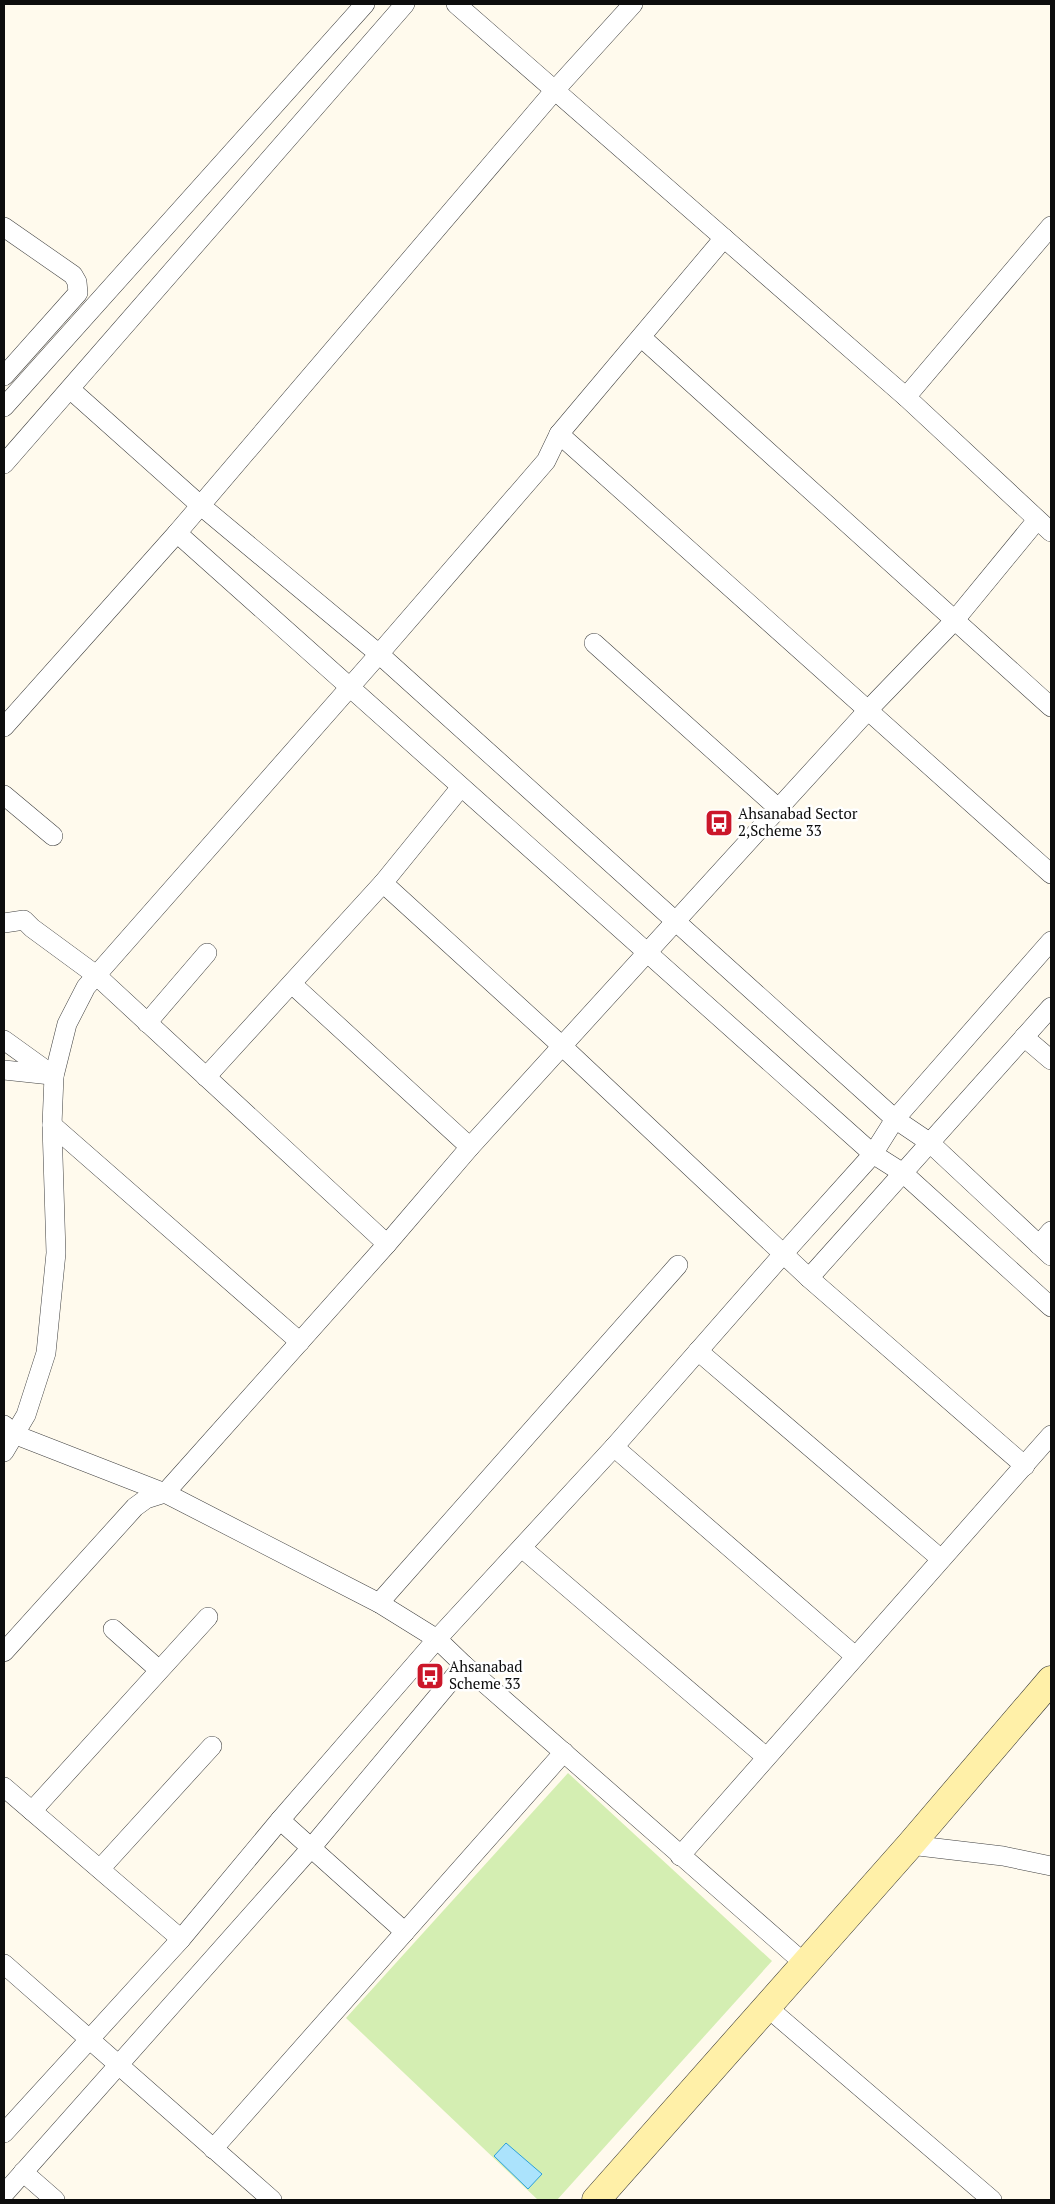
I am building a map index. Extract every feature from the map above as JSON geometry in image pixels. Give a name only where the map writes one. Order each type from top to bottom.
[{"type":"street","points":[[4,407],[365,4]]},
{"type":"street","points":[[4,464],[405,4]]},
{"type":"street","points":[[4,1652],[135,1507],[146,1500],[165,1493],[387,1244],[470,1147],[563,1047],[674,921],[869,709],[1044,526],[906,397],[456,4]]},
{"type":"street","points":[[4,727],[177,533],[555,90],[634,4]]},
{"type":"street","points":[[906,397],[1051,226]]},
{"type":"street","points":[[4,376],[78,294],[79,288],[73,275],[6,233]]},
{"type":"street","points":[[4,1452],[10,1430],[26,1416],[46,1353],[56,1253],[52,1125],[54,1076],[67,1024],[86,987],[546,461],[558,434],[724,238]]},
{"type":"street","points":[[641,337],[1051,707]]},
{"type":"street","points":[[70,389],[200,505],[378,654],[895,1119],[929,1142],[1045,1250],[1051,1231]]},
{"type":"street","points":[[558,434],[869,709],[1051,874]]},
{"type":"street","points":[[177,533],[873,1154],[902,1173],[1051,1307]]},
{"type":"street","points":[[594,643],[778,808]]},
{"type":"street","points":[[206,1077],[383,883],[461,786]]},
{"type":"street","points":[[4,795],[53,836]]},
{"type":"street","points":[[383,883],[563,1047],[784,1252],[809,1278],[1025,1466]]},
{"type":"street","points":[[4,923],[24,920],[96,975],[387,1244]]},
{"type":"street","points":[[4,2133],[181,1939],[280,1820],[437,1639],[614,1447],[784,1252],[873,1154],[895,1119],[1051,941]]},
{"type":"street","points":[[147,1023],[207,953]]},
{"type":"street","points":[[292,984],[470,1147]]},
{"type":"street","points":[[809,1278],[1051,1007]]},
{"type":"street","points":[[1024,1037],[1051,1060]]},
{"type":"street","points":[[4,1040],[54,1076]]},
{"type":"street","points":[[4,1070],[54,1076]]},
{"type":"street","points":[[52,1125],[300,1342]]},
{"type":"street","points":[[378,1604],[678,1265]]},
{"type":"street","points":[[698,1351],[941,1559]]},
{"type":"street","points":[[10,1430],[165,1493],[378,1604],[437,1639],[680,1856],[805,1964]]},
{"type":"street","points":[[680,1856],[1051,1435]]},
{"type":"street","points":[[614,1447],[855,1656]]},
{"type":"street","points":[[522,1548],[766,1757]]},
{"type":"street","points":[[32,1810],[208,1617]]},
{"type":"street","points":[[113,1629],[159,1670]]},
{"type":"street","points":[[4,2194],[311,1848],[464,1665]]},
{"type":"street","points":[[596,2200],[910,1845],[1051,1680]]},
{"type":"street","points":[[100,1869],[212,1746]]},
{"type":"street","points":[[214,2149],[564,1752]]},
{"type":"street","points":[[4,1787],[181,1939]]},
{"type":"street","points":[[280,1820],[405,1932]]},
{"type":"street","points":[[910,1845],[1003,1856],[1051,1866]]},
{"type":"street","points":[[4,1964],[272,2200]]},
{"type":"street","points":[[767,2007],[992,2200]]},
{"type":"street","points":[[23,2172],[54,2200]]},
{"type":"green space","points":[[568,1773],[772,1961],[557,2200],[538,2200],[346,2018]]},
{"type":"water","points":[[506,2143],[542,2174],[528,2189],[494,2156]]},
{"type":"place","name":"Ahsanabad Sector 2,Scheme 33","points":[[719,823]]},
{"type":"place","name":"Ahsanabad Scheme 33","points":[[430,1676]]}]
